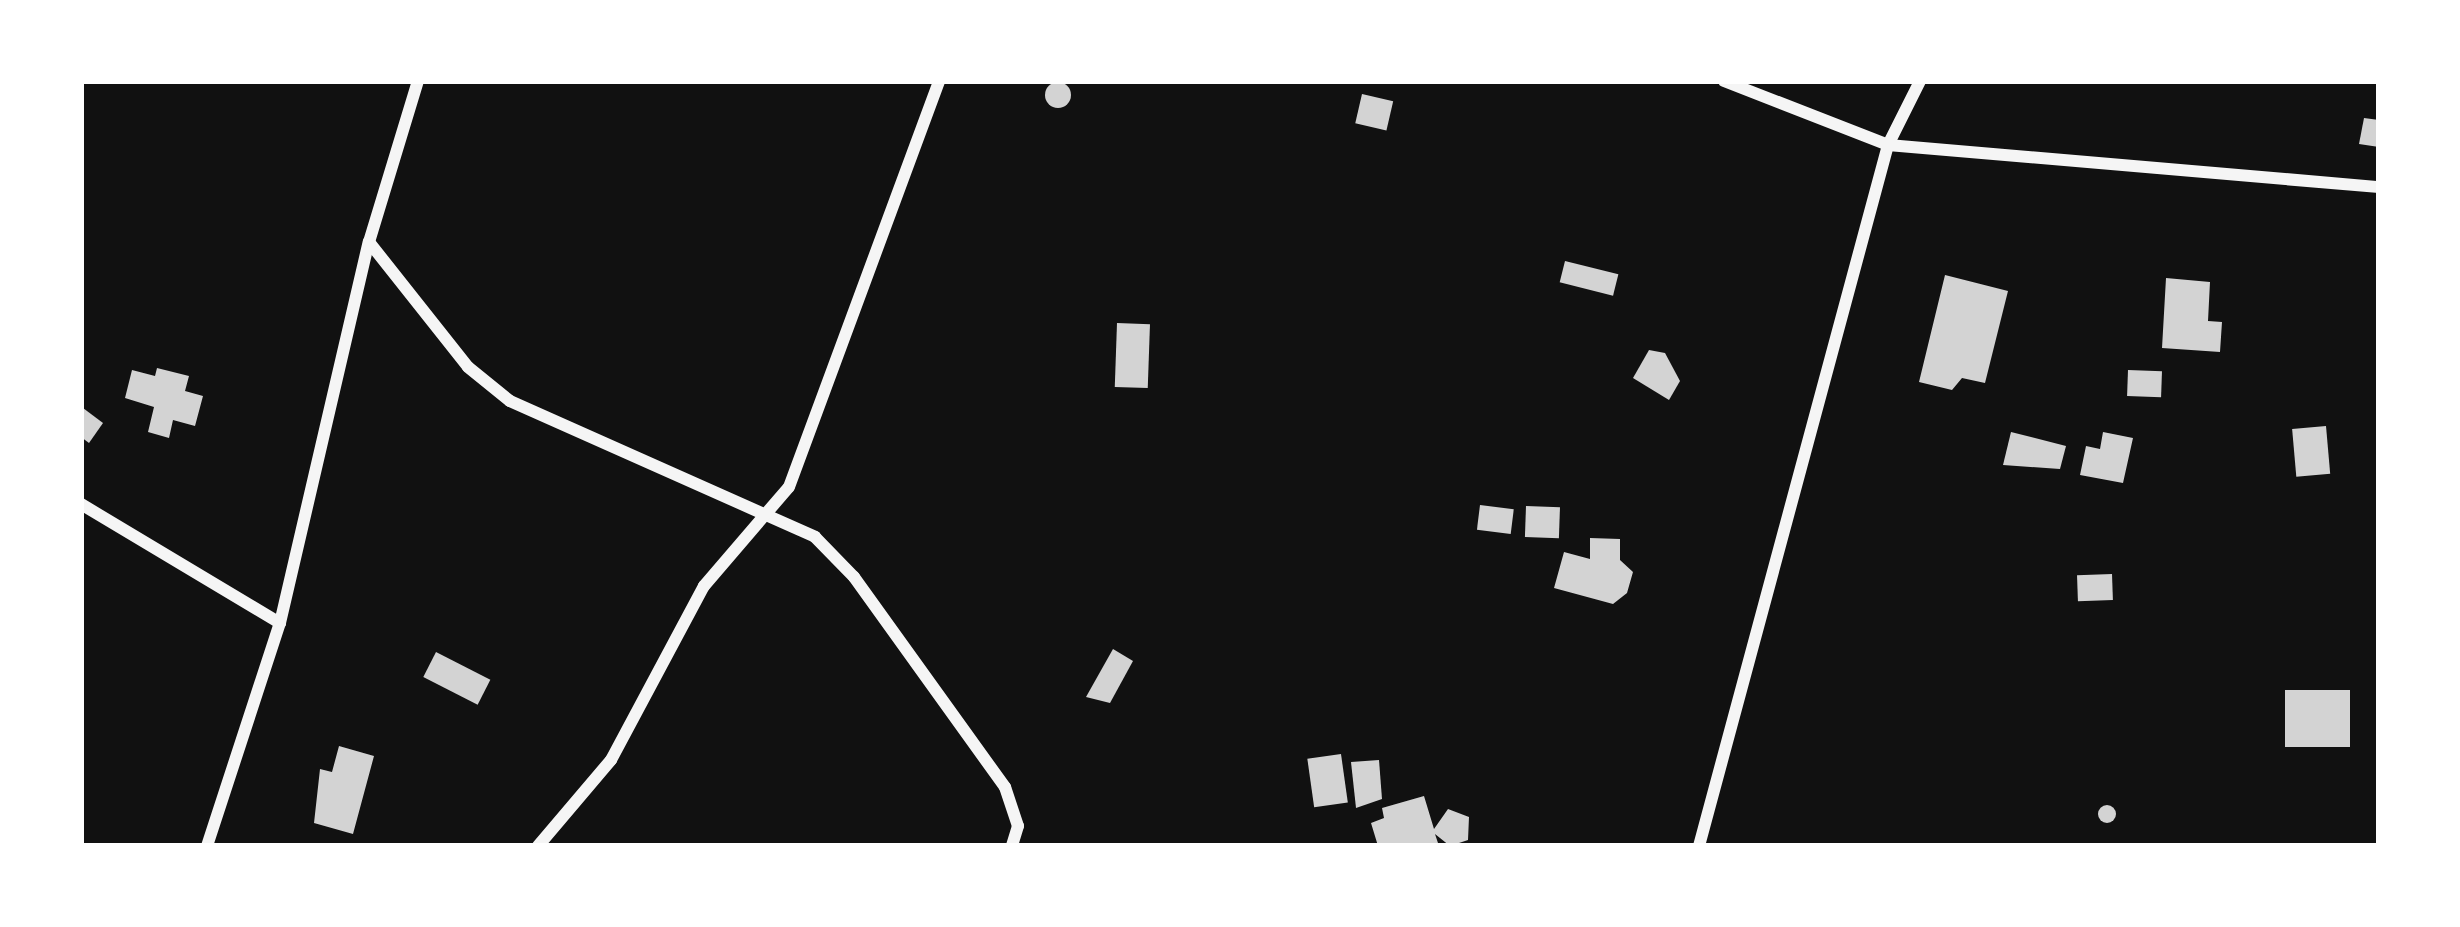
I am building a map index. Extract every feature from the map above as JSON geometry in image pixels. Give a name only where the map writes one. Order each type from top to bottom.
[{"type":"street","points":[[207,846],[280,623],[369,242],[418,81]]},
{"type":"street","points":[[538,846],[611,760],[704,586],[734,545],[771,514],[799,462],[939,81]]},
{"type":"street","points":[[1724,81],[1888,145],[2379,187]]},
{"type":"street","points":[[1699,846],[1888,145],[1920,81]]},
{"type":"street","points":[[369,242],[468,367],[510,401],[815,537],[854,577],[1005,788],[1018,826],[1012,846]]},
{"type":"street","points":[[81,504],[280,623]]},
{"type":"building","points":[[1058,82],[1071,95],[1058,108],[1045,95]]},
{"type":"building","points":[[1362,94],[1393,101],[1386,130],[1355,123]]},
{"type":"building","points":[[2364,118],[2379,120],[2379,147],[2359,144]]},
{"type":"building","points":[[1565,261],[1618,274],[1613,296],[1560,282]]},
{"type":"building","points":[[1945,275],[2008,291],[1985,383],[1962,378],[1952,390],[1919,382]]},
{"type":"building","points":[[2166,278],[2210,282],[2208,321],[2222,322],[2220,352],[2162,348]]},
{"type":"building","points":[[1117,323],[1150,324],[1148,388],[1115,387]]},
{"type":"building","points":[[1649,350],[1665,353],[1680,381],[1669,400],[1633,378]]},
{"type":"building","points":[[157,368],[189,376],[185,391],[203,396],[195,426],[173,420],[169,438],[148,432],[154,407],[125,398],[132,370],[155,376]]},
{"type":"building","points":[[2128,370],[2162,371],[2161,397],[2127,396]]},
{"type":"building","points":[[83,408],[103,423],[89,443],[81,437]]},
{"type":"building","points":[[2326,426],[2330,474],[2296,477],[2292,429]]},
{"type":"building","points":[[2011,432],[2066,446],[2060,469],[2003,465]]},
{"type":"building","points":[[2103,432],[2133,438],[2123,483],[2080,475],[2086,446],[2100,449]]},
{"type":"building","points":[[1480,505],[1514,509],[1511,534],[1477,530]]},
{"type":"building","points":[[1526,506],[1560,507],[1559,538],[1525,537]]},
{"type":"building","points":[[1590,538],[1620,539],[1620,560],[1633,572],[1627,593],[1613,604],[1554,588],[1564,552],[1590,559]]},
{"type":"building","points":[[2112,574],[2113,600],[2078,601],[2077,575]]},
{"type":"building","points":[[1113,649],[1133,661],[1110,703],[1086,697]]},
{"type":"building","points":[[436,652],[490,680],[478,705],[423,677]]},
{"type":"building","points":[[2285,690],[2350,690],[2350,747],[2285,747]]},
{"type":"building","points":[[339,746],[374,756],[353,834],[314,823],[320,769],[332,772]]},
{"type":"building","points":[[1341,754],[1348,803],[1314,807],[1307,759]]},
{"type":"building","points":[[1379,760],[1382,799],[1356,808],[1351,762]]},
{"type":"building","points":[[1424,796],[1434,829],[1448,809],[1469,817],[1468,840],[1450,846],[1435,834],[1439,846],[1378,846],[1371,823],[1384,818],[1382,808]]},
{"type":"building","points":[[2107,805],[2116,814],[2107,823],[2098,814]]}]
